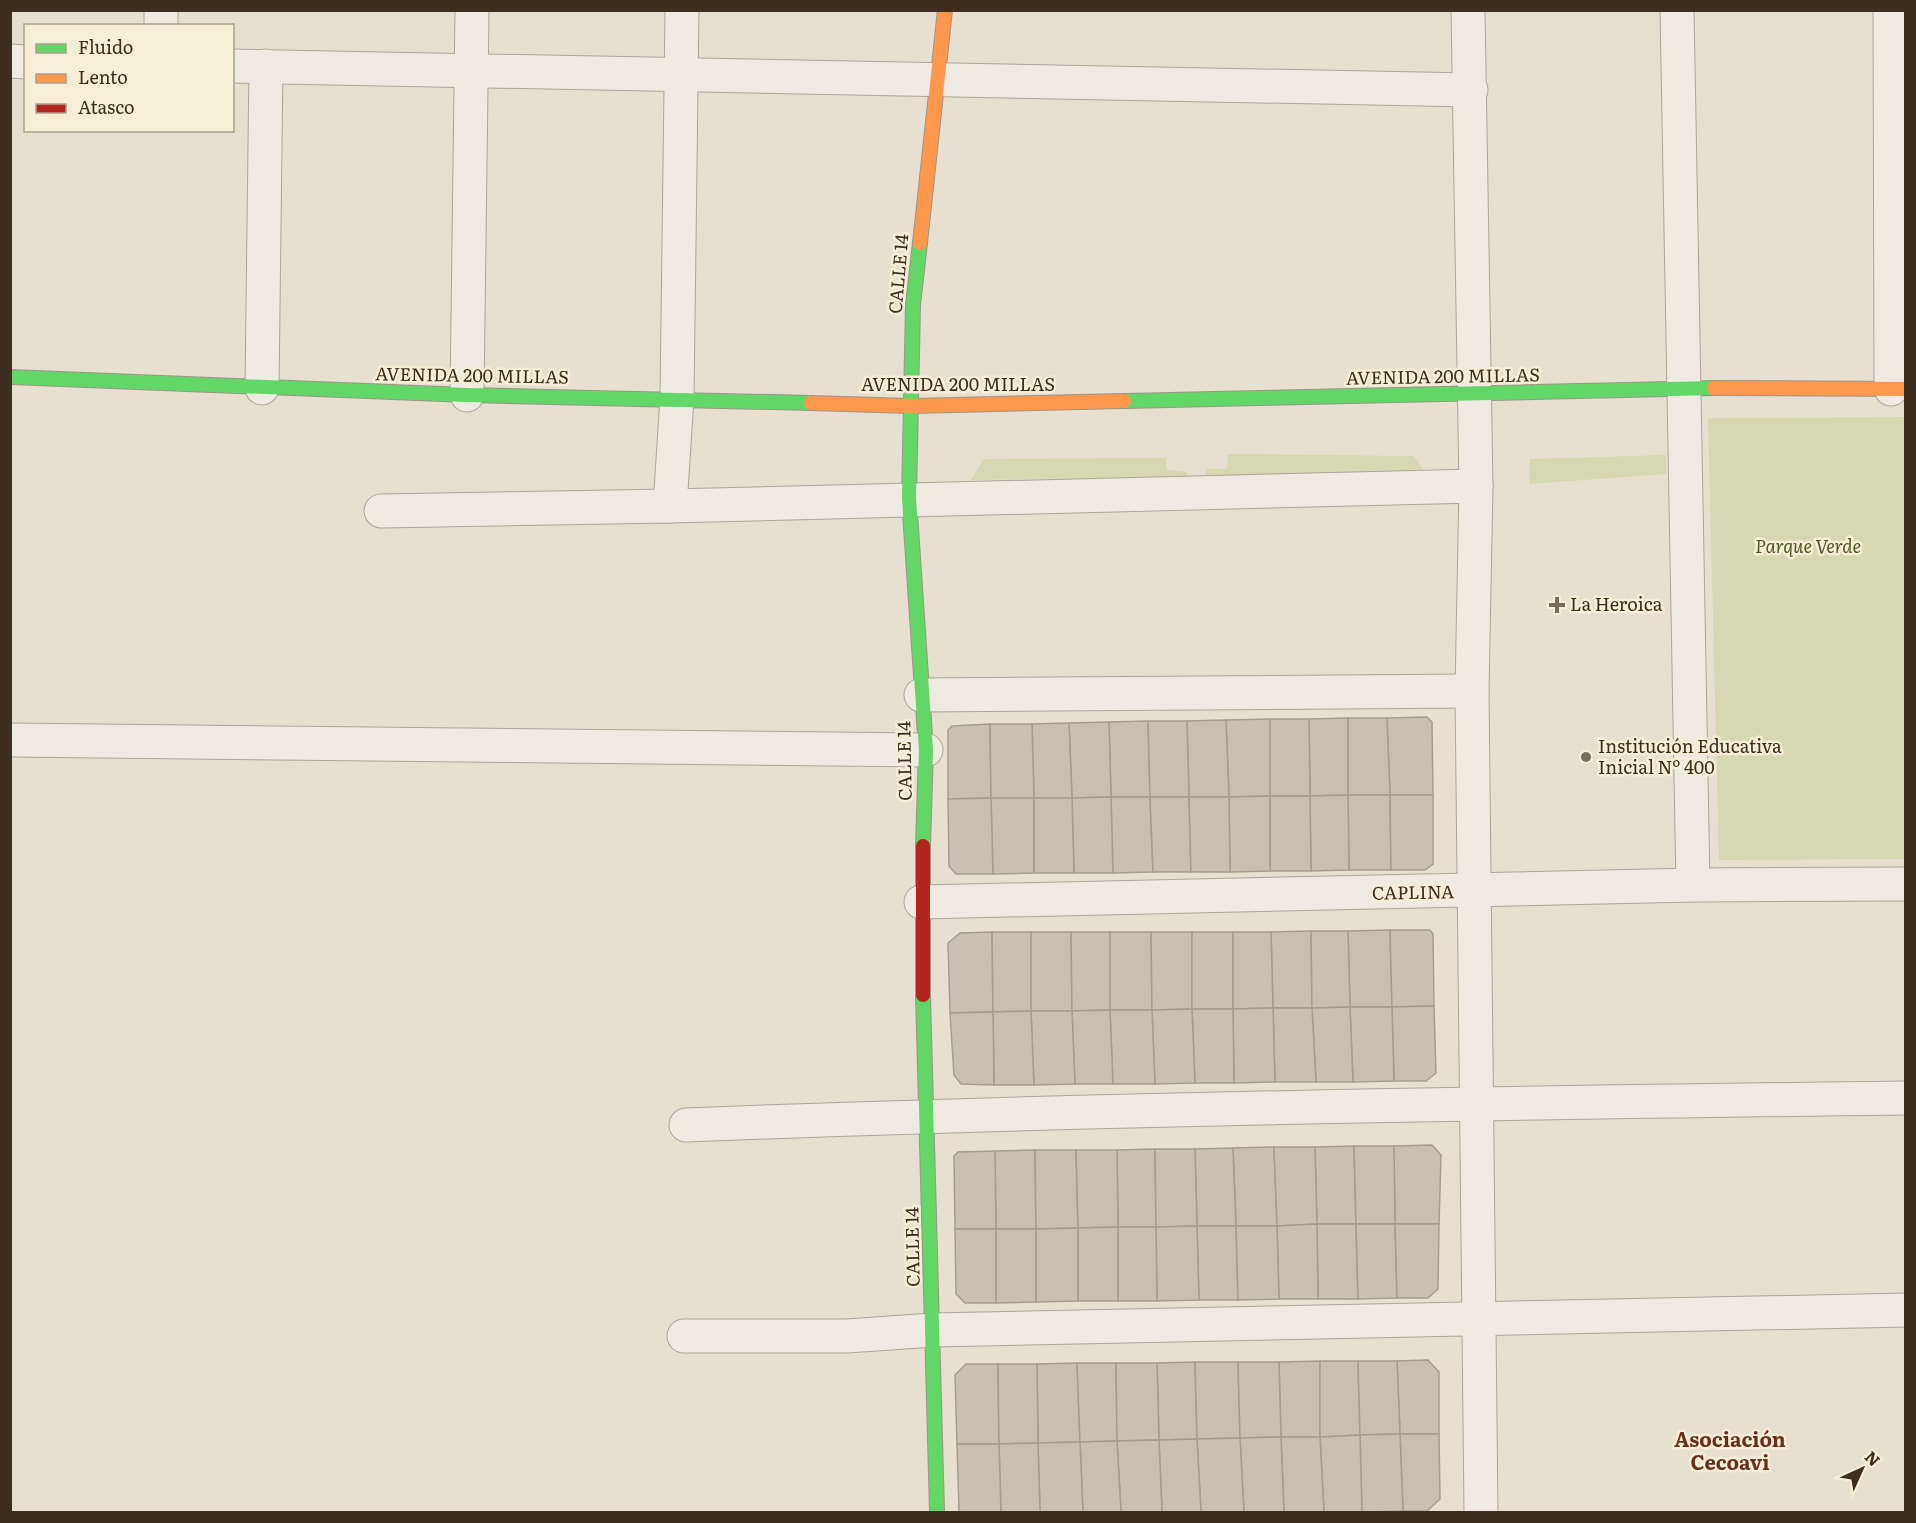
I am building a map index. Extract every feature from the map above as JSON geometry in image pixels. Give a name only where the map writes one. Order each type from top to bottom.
[{"type":"street","points":[[467,395],[472,10]]},
{"type":"street","points":[[670,506],[677,398],[682,10]]},
{"type":"street","name":"CALLE 14","points":[[937,1512],[921,902],[926,750],[909,498],[913,305],[945,10]]},
{"type":"street","points":[[1468,10],[1476,486],[1472,691],[1481,1512]]},
{"type":"street","points":[[1677,10],[1686,388],[1693,885]]},
{"type":"street","points":[[1890,10],[1898,389]]},
{"type":"street","points":[[234,66],[1471,90]]},
{"type":"street","points":[[262,388],[266,66]]},
{"type":"street","name":"AVENIDA 200 MILLAS","points":[[10,377],[467,395],[677,398],[911,406],[1686,388],[1898,389]]},
{"type":"street","points":[[381,511],[1476,486]]},
{"type":"street","points":[[921,695],[1472,691]]},
{"type":"street","points":[[10,740],[926,750]]},
{"type":"street","name":"CAPLINA","points":[[921,902],[1693,885],[1905,884]]},
{"type":"street","points":[[686,1125],[1477,1103],[1905,1098]]},
{"type":"street","points":[[684,1336],[847,1336],[933,1330],[1905,1310]]},
{"type":"green space","name":"Parque Verde","points":[[1905,417],[1905,859],[1719,860],[1708,418]]},
{"type":"green space","points":[[1228,454],[1414,456],[1427,476],[1206,478],[1206,469],[1227,469]]},
{"type":"green space","points":[[1666,455],[1666,474],[1529,484],[1530,459]]},
{"type":"green space","points":[[1166,458],[1167,470],[1187,472],[1187,477],[971,480],[984,459]]},
{"type":"building","points":[[1427,717],[1432,722],[1433,795],[1390,795],[1387,718]]},
{"type":"building","points":[[1348,718],[1348,795],[1310,796],[1309,719]]},
{"type":"building","points":[[1348,718],[1387,718],[1390,795],[1348,795]]},
{"type":"building","points":[[1270,719],[1270,796],[1229,797],[1226,720]]},
{"type":"building","points":[[1270,719],[1309,719],[1310,796],[1270,796]]},
{"type":"building","points":[[1226,720],[1229,797],[1189,797],[1187,721]]},
{"type":"building","points":[[1148,721],[1150,797],[1111,797],[1109,722]]},
{"type":"building","points":[[1148,721],[1187,721],[1189,797],[1150,797]]},
{"type":"building","points":[[1109,722],[1111,797],[1072,798],[1069,723]]},
{"type":"building","points":[[1069,723],[1072,798],[1034,798],[1032,724]]},
{"type":"building","points":[[990,724],[991,798],[948,799],[948,730],[952,726]]},
{"type":"building","points":[[990,724],[1032,724],[1034,798],[991,798]]},
{"type":"building","points":[[1348,795],[1390,795],[1391,870],[1349,870]]},
{"type":"building","points":[[1348,795],[1349,870],[1311,871],[1310,796]]},
{"type":"building","points":[[1390,795],[1433,795],[1433,864],[1425,870],[1391,870]]},
{"type":"building","points":[[1270,796],[1310,796],[1311,871],[1270,871]]},
{"type":"building","points":[[1270,796],[1270,871],[1230,872],[1229,797]]},
{"type":"building","points":[[1111,797],[1150,797],[1153,872],[1113,873]]},
{"type":"building","points":[[1111,797],[1113,873],[1074,873],[1072,798]]},
{"type":"building","points":[[1150,797],[1189,797],[1191,872],[1153,872]]},
{"type":"building","points":[[1189,797],[1229,797],[1230,872],[1191,872]]},
{"type":"building","points":[[991,798],[1034,798],[1034,873],[993,874]]},
{"type":"building","points":[[991,798],[993,874],[956,874],[949,866],[948,799]]},
{"type":"building","points":[[1034,798],[1072,798],[1074,873],[1034,873]]},
{"type":"building","points":[[1390,930],[1392,1007],[1350,1007],[1348,931]]},
{"type":"building","points":[[1390,930],[1430,930],[1433,934],[1434,1006],[1392,1007]]},
{"type":"building","points":[[1311,931],[1312,1008],[1273,1008],[1271,932]]},
{"type":"building","points":[[1311,931],[1348,931],[1350,1007],[1312,1008]]},
{"type":"building","points":[[992,932],[993,1012],[950,1013],[948,943],[960,933]]},
{"type":"building","points":[[992,932],[1031,932],[1031,1011],[993,1012]]},
{"type":"building","points":[[1031,932],[1071,932],[1072,1011],[1031,1011]]},
{"type":"building","points":[[1071,932],[1110,932],[1110,1010],[1072,1011]]},
{"type":"building","points":[[1110,932],[1151,932],[1152,1010],[1110,1010]]},
{"type":"building","points":[[1151,932],[1192,932],[1192,1009],[1152,1010]]},
{"type":"building","points":[[1192,932],[1233,932],[1233,1009],[1192,1009]]},
{"type":"building","points":[[1233,932],[1271,932],[1273,1008],[1233,1009]]},
{"type":"building","points":[[1434,1006],[1436,1073],[1426,1081],[1394,1081],[1392,1007]]},
{"type":"building","points":[[1350,1007],[1392,1007],[1394,1081],[1353,1082]]},
{"type":"building","points":[[1350,1007],[1353,1082],[1316,1082],[1312,1008]]},
{"type":"building","points":[[1273,1008],[1312,1008],[1316,1082],[1275,1082]]},
{"type":"building","points":[[1273,1008],[1275,1082],[1234,1083],[1233,1009]]},
{"type":"building","points":[[1192,1009],[1233,1009],[1234,1083],[1195,1083]]},
{"type":"building","points":[[1192,1009],[1195,1083],[1155,1084],[1152,1010]]},
{"type":"building","points":[[1110,1010],[1152,1010],[1155,1084],[1113,1084]]},
{"type":"building","points":[[1110,1010],[1113,1084],[1075,1084],[1072,1011]]},
{"type":"building","points":[[1031,1011],[1072,1011],[1075,1084],[1034,1085]]},
{"type":"building","points":[[1031,1011],[1034,1085],[994,1085],[993,1012]]},
{"type":"building","points":[[993,1012],[994,1085],[961,1084],[954,1075],[950,1013]]},
{"type":"building","points":[[1432,1145],[1441,1155],[1439,1224],[1395,1224],[1394,1146]]},
{"type":"building","points":[[1354,1146],[1356,1224],[1317,1224],[1315,1147]]},
{"type":"building","points":[[1354,1146],[1394,1146],[1395,1224],[1356,1224]]},
{"type":"building","points":[[1274,1147],[1277,1226],[1236,1226],[1233,1148]]},
{"type":"building","points":[[1274,1147],[1315,1147],[1317,1224],[1277,1226]]},
{"type":"building","points":[[1233,1148],[1236,1226],[1197,1226],[1195,1149]]},
{"type":"building","points":[[1155,1149],[1156,1227],[1118,1227],[1117,1150]]},
{"type":"building","points":[[1155,1149],[1195,1149],[1197,1226],[1156,1227]]},
{"type":"building","points":[[1035,1150],[1036,1229],[996,1229],[995,1151]]},
{"type":"building","points":[[1035,1150],[1076,1150],[1078,1228],[1036,1229]]},
{"type":"building","points":[[1076,1150],[1117,1150],[1118,1227],[1078,1228]]},
{"type":"building","points":[[995,1151],[996,1229],[955,1229],[954,1156],[958,1152]]},
{"type":"building","points":[[1317,1224],[1356,1224],[1358,1299],[1318,1299]]},
{"type":"building","points":[[1317,1224],[1318,1299],[1279,1299],[1277,1226]]},
{"type":"building","points":[[1356,1224],[1395,1224],[1397,1298],[1358,1299]]},
{"type":"building","points":[[1395,1224],[1439,1224],[1438,1289],[1428,1298],[1397,1298]]},
{"type":"building","points":[[1197,1226],[1236,1226],[1238,1300],[1199,1300]]},
{"type":"building","points":[[1197,1226],[1199,1300],[1157,1301],[1156,1227]]},
{"type":"building","points":[[1236,1226],[1277,1226],[1279,1299],[1238,1300]]},
{"type":"building","points":[[1118,1227],[1156,1227],[1157,1301],[1118,1301]]},
{"type":"building","points":[[1118,1227],[1118,1301],[1078,1301],[1078,1228]]},
{"type":"building","points":[[1078,1228],[1078,1301],[1036,1302],[1036,1229]]},
{"type":"building","points":[[955,1229],[996,1229],[996,1303],[965,1303],[956,1294]]},
{"type":"building","points":[[996,1229],[1036,1229],[1036,1302],[996,1303]]},
{"type":"building","points":[[1428,1360],[1439,1372],[1439,1434],[1400,1434],[1397,1361]]},
{"type":"building","points":[[1320,1361],[1320,1437],[1281,1437],[1279,1362]]},
{"type":"building","points":[[1320,1361],[1358,1361],[1360,1435],[1320,1437]]},
{"type":"building","points":[[1358,1361],[1397,1361],[1400,1434],[1360,1435]]},
{"type":"building","points":[[1195,1362],[1197,1439],[1159,1440],[1157,1363]]},
{"type":"building","points":[[1195,1362],[1238,1362],[1240,1438],[1197,1439]]},
{"type":"building","points":[[1238,1362],[1279,1362],[1281,1437],[1240,1438]]},
{"type":"building","points":[[1077,1363],[1080,1442],[1038,1443],[1037,1364]]},
{"type":"building","points":[[1077,1363],[1116,1363],[1117,1441],[1080,1442]]},
{"type":"building","points":[[1116,1363],[1157,1363],[1159,1440],[1117,1441]]},
{"type":"building","points":[[966,1364],[998,1364],[999,1444],[957,1444],[955,1375]]},
{"type":"building","points":[[998,1364],[1037,1364],[1038,1443],[999,1444]]},
{"type":"building","points":[[1400,1434],[1439,1434],[1440,1499],[1427,1511],[1403,1511]]},
{"type":"building","points":[[1400,1434],[1403,1511],[1362,1512],[1360,1435]]},
{"type":"building","points":[[1360,1435],[1362,1512],[1324,1512],[1320,1437]]},
{"type":"building","points":[[1281,1437],[1320,1437],[1324,1512],[1284,1512]]},
{"type":"building","points":[[1281,1437],[1284,1512],[1244,1512],[1240,1438]]},
{"type":"building","points":[[1240,1438],[1244,1512],[1201,1512],[1197,1439]]},
{"type":"building","points":[[1197,1439],[1201,1512],[1162,1512],[1159,1440]]},
{"type":"building","points":[[1159,1440],[1162,1512],[1121,1512],[1117,1441]]},
{"type":"building","points":[[1117,1441],[1121,1512],[1083,1512],[1080,1442]]},
{"type":"building","points":[[1080,1442],[1083,1512],[1040,1512],[1038,1443]]},
{"type":"building","points":[[1038,1443],[1040,1512],[1001,1512],[999,1444]]},
{"type":"building","points":[[957,1444],[999,1444],[1001,1512],[961,1512],[959,1510]]},
{"type":"traffic: fast","points":[[920,243],[913,305],[909,498],[926,750],[923,846]]},
{"type":"traffic: fast","points":[[10,377],[467,395],[811,403]]},
{"type":"traffic: fast","points":[[1124,401],[1714,388]]},
{"type":"traffic: fast","points":[[923,995],[937,1512]]},
{"type":"traffic: slow","points":[[920,243],[945,10]]},
{"type":"traffic: slow","points":[[1714,388],[1906,389]]},
{"type":"traffic: slow","points":[[811,403],[911,406],[1124,401]]},
{"type":"traffic: jam","points":[[923,846],[923,995]]},
{"type":"place","name":"La Heroica","points":[[1557,605]]},
{"type":"place","name":"Institución Educativa Inicial Nº 400","points":[[1586,757]]},
{"type":"district","name":"Asociación Cecoavi","points":[[1730,1452]]}]
